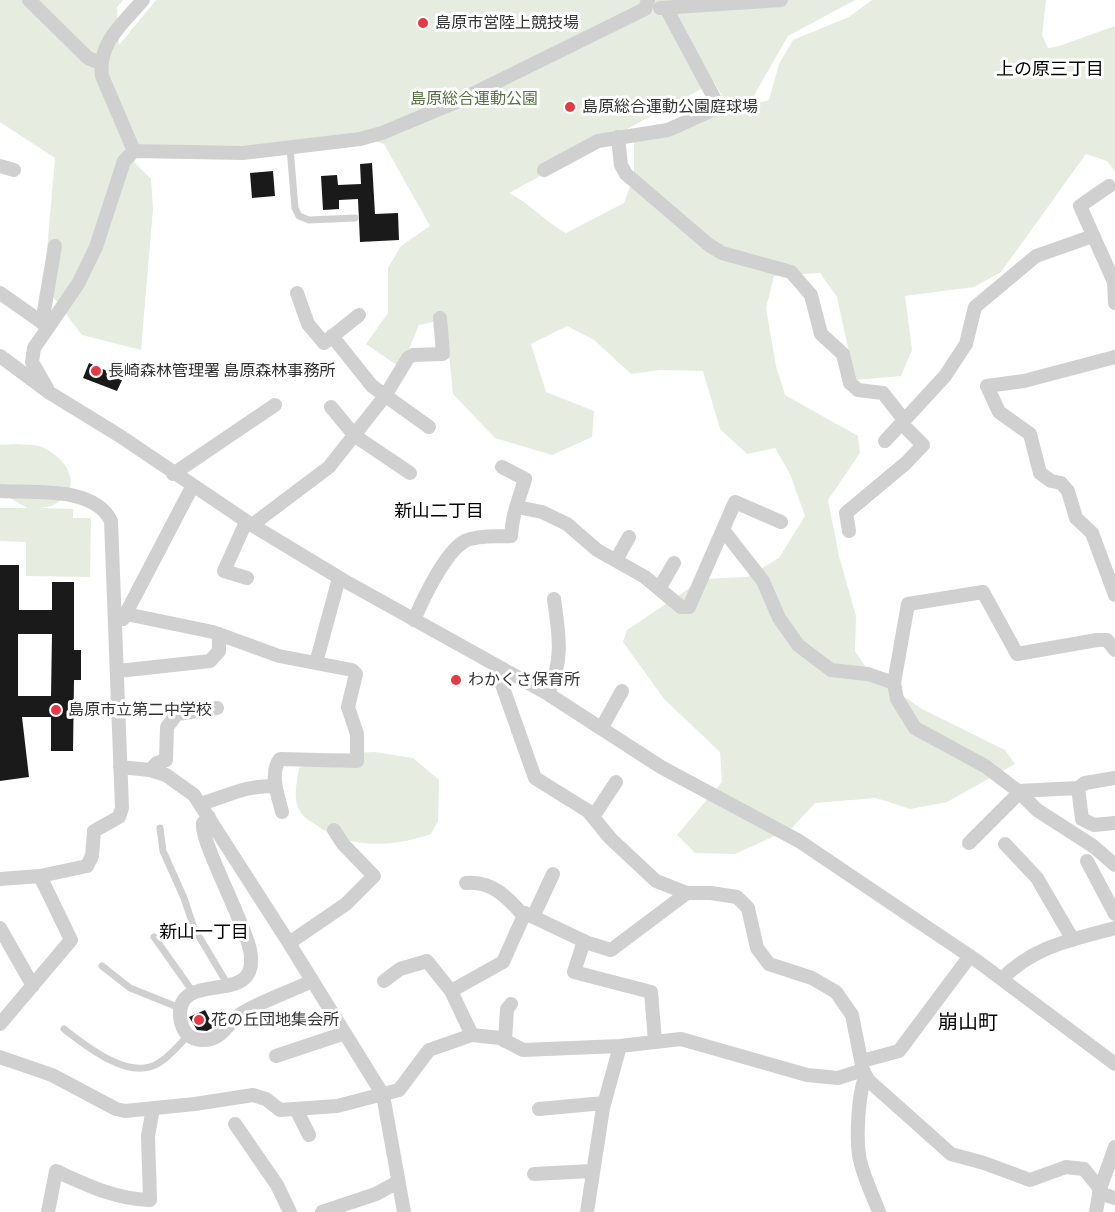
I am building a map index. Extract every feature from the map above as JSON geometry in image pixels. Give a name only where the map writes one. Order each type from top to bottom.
[{"type":"street","points":[[29,0],[88,58],[100,63]]},
{"type":"street","points":[[135,151],[102,76],[100,63],[113,35],[143,0]]},
{"type":"street","points":[[50,393],[34,366],[32,355],[45,325],[83,275],[96,247],[124,161],[135,151],[243,153],[360,140],[456,102],[647,5],[666,8],[781,0]]},
{"type":"street","points":[[544,170],[598,141],[679,127],[719,107],[666,8]]},
{"type":"street","points":[[618,136],[621,165],[626,174],[709,246],[722,253],[782,268],[798,278],[811,295],[821,334],[843,354],[850,383],[858,390],[883,393],[903,422],[923,445],[906,464],[846,513],[849,531]]},
{"type":"street","points":[[0,166],[14,170]]},
{"type":"street","points":[[1109,186],[1080,206],[1113,282],[1115,303]]},
{"type":"street","points":[[885,441],[945,376],[966,344],[975,307],[1036,256],[1093,236]]},
{"type":"street","points":[[45,325],[55,246]]},
{"type":"street","points":[[0,293],[45,325]]},
{"type":"street","points":[[297,293],[308,324],[324,343],[359,315]]},
{"type":"street","points":[[247,578],[224,571],[249,524],[328,467],[385,396],[408,358],[413,355],[442,354],[440,318]]},
{"type":"street","points":[[332,336],[372,386],[429,427]]},
{"type":"street","points":[[0,356],[50,393],[120,436],[249,524],[339,578],[548,694],[661,767],[799,841],[970,956],[1115,1064]]},
{"type":"street","points":[[1115,357],[1024,381],[987,386],[999,412],[1029,434],[1040,473],[1051,481],[1061,483],[1068,491],[1076,518],[1092,533],[1115,595]]},
{"type":"street","points":[[173,474],[275,405]]},
{"type":"street","points":[[331,407],[355,436],[410,473]]},
{"type":"street","points":[[414,620],[426,594],[459,546],[473,539],[511,536],[512,514],[517,507],[525,479],[502,467]]},
{"type":"street","points":[[117,628],[192,487]]},
{"type":"street","points":[[0,491],[81,496],[99,504],[106,511],[113,532],[121,813],[94,831],[91,861],[80,868],[40,876],[0,879]]},
{"type":"street","points":[[517,507],[542,512],[567,524],[597,550],[659,589],[681,607],[689,607],[735,502],[782,522]]},
{"type":"street","points":[[724,531],[763,581],[779,618],[798,645],[831,670],[868,674],[894,683]]},
{"type":"street","points":[[616,560],[629,537]]},
{"type":"street","points":[[659,589],[674,563]]},
{"type":"street","points":[[315,663],[339,578]]},
{"type":"street","points":[[1115,650],[1107,640],[1097,640],[1017,654],[983,592],[908,604],[894,683],[897,699],[915,728],[986,766],[1019,791],[1037,810],[1093,846],[1115,865]]},
{"type":"street","points":[[548,694],[560,658],[554,598]]},
{"type":"street","points":[[126,614],[219,634],[279,656],[352,670],[356,674],[348,707],[357,734],[357,761],[280,759],[275,765],[275,786],[282,812]]},
{"type":"street","points":[[118,671],[210,662],[219,651],[219,634]]},
{"type":"street","points":[[495,665],[535,778],[588,811],[610,838],[656,881],[687,893],[711,893],[737,897],[748,908],[757,948],[769,964],[812,978],[836,992],[852,1015],[864,1069],[861,1086],[860,1162],[879,1212]]},
{"type":"street","points":[[602,727],[622,692]]},
{"type":"street","points":[[150,770],[157,763],[166,760],[167,727],[177,714],[217,708]]},
{"type":"street","points":[[120,767],[150,770],[181,783],[209,817],[384,1095],[404,1212]]},
{"type":"street","points":[[969,843],[1019,791],[1078,788],[1085,783],[1115,778]]},
{"type":"street","points":[[593,818],[616,782]]},
{"type":"street","points":[[200,804],[231,795],[243,788],[275,786]]},
{"type":"street","points":[[1078,788],[1082,819],[1094,825],[1115,823]]},
{"type":"street","points":[[209,817],[202,823],[202,834],[227,887],[251,954],[247,975],[239,983],[229,987],[193,992],[183,1001],[180,1008],[181,1023],[189,1035],[201,1040],[214,1039],[243,1013],[312,981]]},
{"type":"street","points":[[289,943],[346,904],[374,876],[343,844],[334,830]]},
{"type":"street","points":[[1005,844],[1037,878],[1073,940]]},
{"type":"street","points":[[1087,861],[1115,914]]},
{"type":"street","points":[[451,991],[503,962],[553,874]]},
{"type":"street","points":[[0,1024],[70,940],[40,876]]},
{"type":"street","points":[[466,883],[484,883],[509,899],[529,916],[584,941],[611,950],[687,893]]},
{"type":"street","points":[[0,928],[33,987]]},
{"type":"street","points":[[1002,979],[1018,962],[1045,948],[1115,928]]},
{"type":"street","points":[[584,941],[574,972],[651,992],[655,1041]]},
{"type":"street","points":[[0,1057],[52,1075],[116,1109],[153,1108],[253,1095],[260,1096],[280,1110],[337,1106],[399,1090],[429,1050],[472,1035],[500,1038],[523,1050],[620,1046],[681,1039],[807,1075],[838,1078],[864,1069],[898,1051],[970,956]]},
{"type":"street","points":[[384,981],[400,969],[427,961],[451,991],[472,1035]]},
{"type":"street","points":[[505,1041],[507,1009],[511,1004]]},
{"type":"street","points":[[276,1056],[345,1033]]},
{"type":"street","points":[[587,1212],[604,1103],[620,1046]]},
{"type":"street","points":[[864,1069],[951,1154],[1030,1180],[1066,1167],[1084,1169],[1099,1191],[1115,1198]]},
{"type":"street","points":[[539,1109],[604,1103]]},
{"type":"street","points":[[48,1212],[56,1171],[99,1191],[130,1199],[150,1200],[148,1136],[153,1108]]},
{"type":"street","points":[[296,1109],[309,1135]]},
{"type":"street","points":[[235,1124],[277,1185],[290,1212]]},
{"type":"street","points":[[1096,1212],[1099,1191],[1115,1147]]},
{"type":"street","points":[[534,1174],[592,1171]]},
{"type":"street","points":[[322,1212],[376,1194],[399,1182]]},
{"type":"lane","points":[[290,148],[295,208],[298,216],[309,220],[355,218]]},
{"type":"lane","points":[[160,828],[163,850],[184,897],[194,928],[229,987]]},
{"type":"lane","points":[[154,937],[193,992]]},
{"type":"lane","points":[[102,966],[130,988],[180,1008]]},
{"type":"lane","points":[[64,1029],[107,1059],[135,1068],[158,1064],[189,1035]]},
{"type":"green space","name":"島原総合運動公園","points":[[0,0],[123,0],[117,7],[119,45],[156,0],[855,0],[788,36],[753,97],[728,106],[714,82],[509,193],[566,233],[624,203],[634,175],[634,142],[657,130],[769,100],[779,64],[793,40],[849,17],[872,0],[1046,0],[1042,35],[1048,48],[1115,26],[1115,172],[1107,161],[1086,154],[1001,272],[974,287],[905,296],[912,350],[901,376],[855,380],[837,297],[820,273],[774,276],[766,308],[776,366],[785,395],[858,436],[860,453],[828,500],[839,556],[856,616],[855,651],[869,672],[922,709],[1005,750],[1015,764],[947,802],[910,809],[876,798],[815,803],[792,828],[735,854],[695,853],[677,835],[722,782],[720,752],[665,700],[623,642],[627,630],[703,579],[747,577],[779,558],[805,516],[790,474],[775,448],[747,454],[720,429],[703,371],[660,370],[631,374],[594,340],[567,326],[531,344],[546,392],[594,411],[592,437],[552,455],[495,438],[453,394],[447,334],[437,321],[419,325],[401,368],[366,344],[388,313],[388,268],[401,246],[430,226],[384,144],[358,136],[239,147],[139,145],[123,124],[135,163],[151,179],[153,209],[141,350],[82,335],[44,285],[55,158],[0,122]]},
{"type":"green space","points":[[16,444],[44,448],[53,453],[66,467],[70,475],[69,491],[63,499],[53,505],[40,508],[73,509],[73,518],[91,518],[90,577],[26,576],[26,542],[0,541],[0,508],[27,508],[0,492],[0,445]]},
{"type":"green space","points":[[375,752],[413,758],[439,780],[438,821],[431,834],[402,842],[372,844],[357,842],[329,833],[301,813],[296,797],[299,768],[329,754]]},
{"type":"building","points":[[372,163],[375,214],[398,213],[399,240],[360,242],[358,199],[339,200],[339,209],[323,210],[321,176],[337,175],[338,185],[361,184],[360,164]]},
{"type":"building","points":[[273,171],[275,196],[252,198],[250,173]]},
{"type":"building","name":"長崎森林管理署 島原森林事務所","points":[[89,363],[123,378],[117,391],[83,378]]},
{"type":"building","points":[[0,565],[19,565],[19,610],[52,610],[52,582],[74,582],[74,650],[81,650],[81,680],[74,680],[73,751],[51,751],[51,717],[22,717],[29,777],[0,781]],"holes":[[[18,634],[52,634],[51,696],[18,696]]]},
{"type":"building","name":"花の丘団地集会所","points":[[205,1010],[214,1027],[207,1031],[197,1030],[189,1017]]},
{"type":"place","name":"島原市営陸上競技場","points":[[423,23]]},
{"type":"place","name":"島原総合運動公園庭球場","points":[[570,107]]},
{"type":"place","name":"長崎森林管理署 島原森林事務所","points":[[96,371]]},
{"type":"place","name":"わかくさ保育所","points":[[456,680]]},
{"type":"place","name":"島原市立第二中学校","points":[[56,710]]},
{"type":"place","name":"花の丘団地集会所","points":[[199,1020]]},
{"type":"district","name":"上の原三丁目","points":[[1050,69]]},
{"type":"district","name":"新山二丁目","points":[[439,511]]},
{"type":"district","name":"新山一丁目","points":[[204,932]]},
{"type":"district","name":"崩山町","points":[[968,1022]]}]
